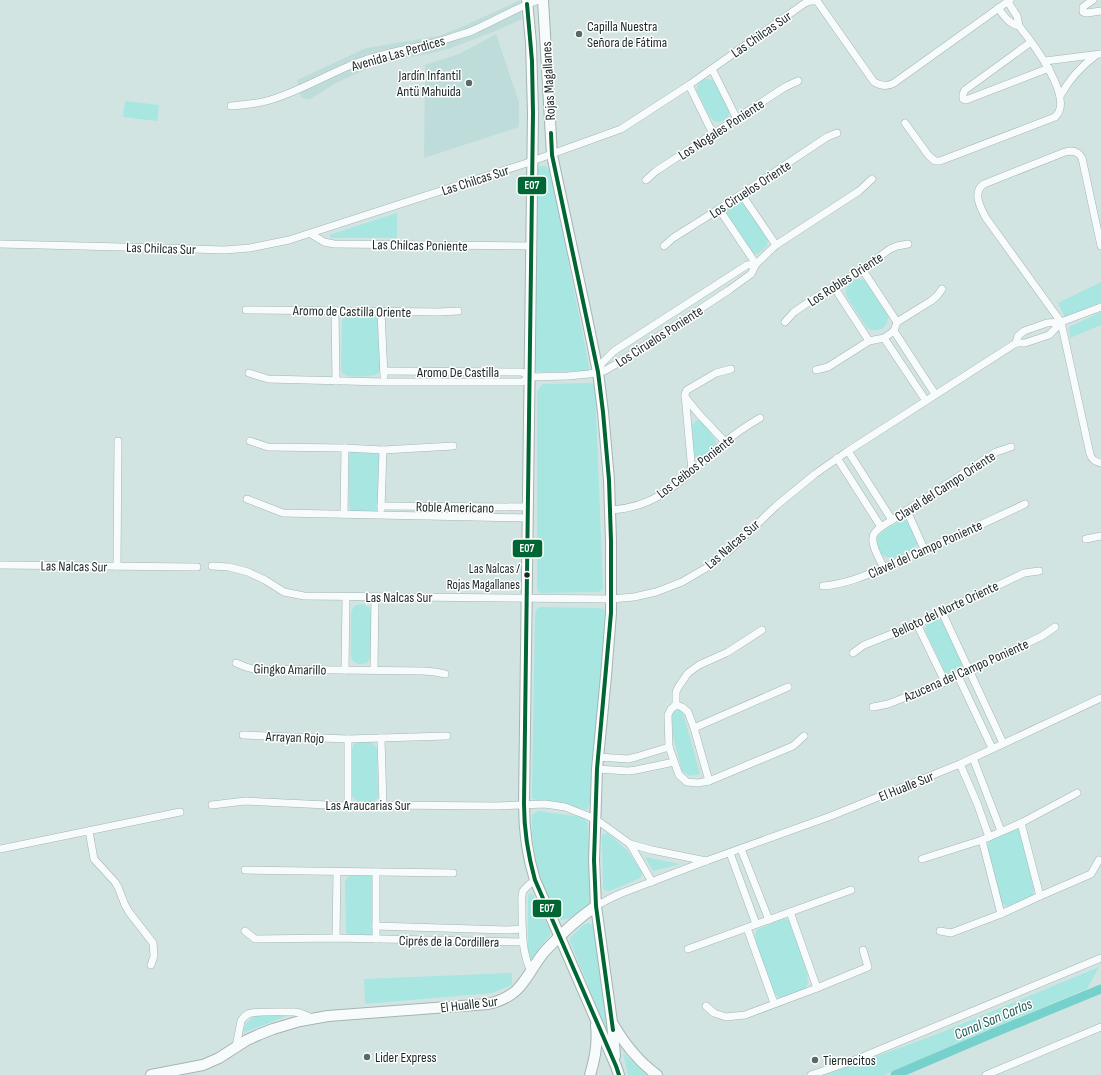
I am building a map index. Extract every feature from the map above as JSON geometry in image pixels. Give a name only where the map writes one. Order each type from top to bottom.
[{"type":"street","name":"Avenida Las Perdices","points":[[231,106],[269,101],[300,89],[364,60],[444,40],[475,30],[527,2],[539,0]]},
{"type":"street","name":"Rojas Magallanes","points":[[543,0],[552,155],[598,372],[607,448],[611,510],[611,599],[606,676],[597,769],[594,860],[596,906],[618,1071]]},
{"type":"street","points":[[1093,0],[1083,8],[1082,12],[1087,13],[1101,11]]},
{"type":"street","name":"Las Chilcas Sur","points":[[0,244],[224,250],[267,245],[289,240],[532,162],[621,129],[689,85],[805,3],[811,1],[817,1],[874,82],[888,86],[1004,3]]},
{"type":"street","name":"Rojas Magallanes","points":[[527,2],[532,62],[532,162],[524,820],[527,849],[535,880],[618,1071]]},
{"type":"street","points":[[1004,3],[1010,23],[1019,26]]},
{"type":"street","points":[[905,123],[929,156],[935,161],[940,161],[1055,117],[1060,112],[1060,96],[1049,68],[1019,26],[1017,16],[1004,3]]},
{"type":"street","points":[[1031,42],[965,90],[963,99],[966,100],[1049,68]]},
{"type":"street","points":[[1045,61],[1099,54]]},
{"type":"street","points":[[1060,96],[1081,67],[1099,54]]},
{"type":"street","points":[[712,69],[737,119]]},
{"type":"street","name":"Los Nogales Poniente","points":[[646,180],[656,171],[785,87],[798,81]]},
{"type":"street","points":[[689,85],[713,134]]},
{"type":"street","name":"Los Ciruelos Oriente","points":[[664,246],[673,238],[827,137],[837,133]]},
{"type":"street","points":[[1101,246],[1082,158],[1077,152],[1065,152],[984,184],[979,189],[978,201],[986,218],[1061,322],[1090,454],[1094,461],[1101,463]]},
{"type":"street","name":"Los Ciruelos Poniente","points":[[598,372],[604,371],[618,363],[730,290],[751,274],[756,264],[776,245],[859,191],[872,179]]},
{"type":"street","points":[[742,194],[776,245]]},
{"type":"street","points":[[719,209],[756,264]]},
{"type":"street","name":"Las Chilcas Poniente","points":[[311,234],[319,240],[334,244],[531,246]]},
{"type":"street","name":"Los Robles Oriente","points":[[785,322],[794,312],[862,269],[890,249],[908,244]]},
{"type":"street","name":"Los Ciruelos Poniente","points":[[598,372],[602,363],[614,351],[747,265],[756,264]]},
{"type":"street","points":[[862,269],[897,322]]},
{"type":"street","points":[[834,287],[869,341]]},
{"type":"street","points":[[816,370],[828,367],[869,341],[884,338],[894,331],[897,322],[934,298],[942,289]]},
{"type":"street","points":[[1061,322],[1049,335],[1025,343],[1016,342],[1018,336],[1024,331],[1047,323],[1061,322],[1101,307]]},
{"type":"street","name":"Aromo de Castilla Oriente","points":[[246,310],[458,312]]},
{"type":"street","points":[[335,311],[336,381]]},
{"type":"street","points":[[381,312],[384,382]]},
{"type":"street","points":[[894,331],[935,394]]},
{"type":"street","points":[[884,338],[926,401]]},
{"type":"street","name":"Las Nalcas Sur","points":[[212,566],[248,572],[265,580],[278,589],[291,594],[304,596],[611,599],[634,597],[656,592],[682,582],[706,568],[730,550],[757,522],[794,490],[837,458],[1016,342]]},
{"type":"street","points":[[692,472],[685,397],[686,392],[716,373],[731,370]]},
{"type":"street","name":"Aromo De Castilla","points":[[384,372],[522,372],[530,377]]},
{"type":"street","name":"Aromo De Castilla","points":[[249,373],[268,379],[384,382],[522,382],[530,377],[568,376],[598,372]]},
{"type":"street","points":[[685,397],[725,442]]},
{"type":"street","name":"Los Ceibos Poniente","points":[[611,510],[627,508],[664,494],[692,472],[725,442],[760,418]]},
{"type":"street","points":[[117,566],[118,441]]},
{"type":"street","points":[[250,441],[268,447],[383,450],[453,446]]},
{"type":"street","name":"Clavel del Campo Oriente","points":[[882,527],[996,452],[1010,447]]},
{"type":"street","points":[[344,514],[345,448]]},
{"type":"street","points":[[381,516],[383,450]]},
{"type":"street","points":[[848,451],[892,520]]},
{"type":"street","points":[[837,458],[882,527],[873,535],[872,541],[884,568]]},
{"type":"street","name":"Roble Americano","points":[[247,499],[283,513],[381,516],[528,512]]},
{"type":"street","name":"Clavel del Campo Poniente","points":[[823,586],[836,585],[860,578],[925,551],[1025,504]]},
{"type":"street","name":"Roble Americano","points":[[381,506],[528,512]]},
{"type":"street","points":[[907,510],[925,551]]},
{"type":"street","points":[[1086,539],[1101,536]]},
{"type":"street","name":"Las Nalcas Sur","points":[[0,565],[197,568]]},
{"type":"street","name":"Belloto del Norte Oriente","points":[[853,653],[864,645],[917,624],[1024,573],[1039,571]]},
{"type":"street","name":"Gingko Amarillo","points":[[345,670],[346,597]]},
{"type":"street","points":[[374,670],[375,597]]},
{"type":"street","points":[[942,612],[1003,743]]},
{"type":"street","points":[[917,624],[945,682]]},
{"type":"street","name":"Azucena del Campo Poniente","points":[[873,707],[888,704],[945,682],[1042,636],[1055,627]]},
{"type":"street","points":[[676,705],[676,692],[688,673],[699,665],[728,652],[762,630]]},
{"type":"street","name":"Gingko Amarillo","points":[[236,663],[253,669],[423,670],[445,674]]},
{"type":"street","points":[[958,676],[992,748]]},
{"type":"street","points":[[694,728],[788,687]]},
{"type":"street","name":"El Hualle Sur","points":[[151,1075],[203,1065],[219,1058],[248,1040],[273,1029],[312,1018],[488,1004],[504,999],[522,985],[544,952],[575,921],[596,906],[611,898],[706,861],[832,816],[960,764],[1101,698]]},
{"type":"street","points":[[676,705],[682,707],[688,712],[709,781]]},
{"type":"street","points":[[676,705],[671,709],[668,715],[669,747],[679,775],[687,782],[698,783],[709,781],[793,746],[804,736]]},
{"type":"street","name":"Arrayan Rojo","points":[[243,735],[348,739],[447,736]]},
{"type":"street","points":[[381,738],[383,805]]},
{"type":"street","points":[[348,739],[348,806]]},
{"type":"street","points":[[598,757],[628,759],[636,758],[669,747]]},
{"type":"street","points":[[973,758],[1001,832]]},
{"type":"street","points":[[597,769],[628,771],[674,762]]},
{"type":"street","points":[[960,764],[977,803],[989,837]]},
{"type":"street","points":[[922,860],[1001,832],[1077,793]]},
{"type":"street","name":"Las Araucarias Sur","points":[[212,806],[246,801],[348,806],[496,806],[524,804]]},
{"type":"street","name":"El Hualle Sur","points":[[524,804],[555,805],[575,810],[595,819],[630,844],[706,861]]},
{"type":"street","points":[[0,849],[180,812]]},
{"type":"street","points":[[1021,823],[1040,896]]},
{"type":"street","points":[[89,831],[94,859],[115,882],[124,905],[153,943],[154,956],[151,965]]},
{"type":"street","points":[[982,840],[1002,914]]},
{"type":"street","name":"El Hualle Sur","points":[[630,844],[652,882]]},
{"type":"street","points":[[742,849],[769,920]]},
{"type":"street","points":[[730,853],[756,924]]},
{"type":"street","points":[[940,932],[951,934],[1002,914],[1091,874],[1099,860]]},
{"type":"street","points":[[245,870],[453,874]]},
{"type":"street","points":[[336,938],[337,872]]},
{"type":"street","points":[[376,872],[376,939]]},
{"type":"street","points":[[531,972],[524,955],[522,942],[523,892],[535,880]]},
{"type":"street","points":[[688,949],[851,890]]},
{"type":"street","points":[[790,912],[817,988]]},
{"type":"street","name":"Ciprés de la Cordillera","points":[[376,926],[507,930],[522,929]]},
{"type":"street","points":[[747,928],[774,1003]]},
{"type":"street","name":"Ciprés de la Cordillera","points":[[246,931],[255,939],[336,938],[522,942]]},
{"type":"street","points":[[706,1006],[714,1014],[726,1017],[745,1015],[868,967],[863,950]]},
{"type":"street","points":[[812,1075],[855,1060],[1101,958]]},
{"type":"street","name":"El Hualle Sur","points":[[236,1047],[241,1021],[248,1014],[294,1012],[312,1018]]},
{"type":"street","points":[[590,1075],[597,1042],[596,1019]]},
{"type":"street","points":[[612,1022],[630,1049],[647,1067],[658,1075]]},
{"type":"street","points":[[986,1075],[1101,1027]]},
{"type":"shaded area","points":[[520,0],[522,19],[493,32],[451,48],[371,67],[338,82],[310,99],[301,97],[297,80],[366,48],[439,36]]},
{"type":"shaded area","name":"Jardín Infantil Antü Mahuida","points":[[496,34],[519,102],[519,127],[424,158],[425,65],[461,53]]},
{"type":"shaded area","points":[[704,79],[714,81],[727,106],[729,115],[724,121],[719,122],[713,120],[707,112],[697,89],[698,85]]},
{"type":"shaded area","points":[[125,101],[159,105],[157,121],[123,117]]},
{"type":"shaded area","points":[[540,166],[546,166],[550,170],[590,371],[536,371],[537,171]]},
{"type":"shaded area","points":[[740,199],[743,200],[768,238],[767,246],[758,254],[751,252],[726,213],[727,206]]},
{"type":"shaded area","points":[[397,213],[397,238],[331,238],[329,235]]},
{"type":"shaded area","points":[[857,279],[865,281],[888,316],[887,324],[882,329],[871,330],[867,328],[847,297],[846,289]]},
{"type":"shaded area","points":[[1101,282],[1101,302],[1065,318],[1058,303]]},
{"type":"shaded area","points":[[1101,312],[1101,325],[1070,338],[1069,327]]},
{"type":"shaded area","points":[[349,314],[375,315],[381,322],[380,372],[376,375],[347,376],[342,372],[342,321],[344,316]]},
{"type":"shaded area","points":[[591,383],[595,386],[603,589],[598,592],[540,593],[537,590],[537,391],[543,384]]},
{"type":"shaded area","points":[[697,420],[705,425],[716,441],[702,459],[695,457],[694,454],[692,425]]},
{"type":"shaded area","points":[[352,451],[374,451],[379,455],[378,509],[374,512],[354,512],[349,508],[349,454]]},
{"type":"shaded area","points":[[903,520],[910,521],[919,541],[918,544],[895,558],[882,555],[877,546],[878,536],[888,528]]},
{"type":"shaded area","points":[[363,604],[369,607],[372,614],[371,657],[367,663],[360,664],[354,662],[351,657],[351,613],[354,606]]},
{"type":"shaded area","points":[[539,607],[598,608],[603,609],[606,613],[590,803],[587,810],[558,802],[536,800],[532,798],[535,618],[536,610]]},
{"type":"shaded area","points":[[936,619],[944,623],[962,664],[961,669],[952,674],[946,674],[925,630],[926,625]]},
{"type":"shaded area","points":[[682,709],[700,774],[690,776],[682,771],[673,736],[672,712]]},
{"type":"shaded area","points":[[360,742],[373,743],[377,749],[378,796],[374,801],[357,801],[352,796],[352,749],[354,744]]},
{"type":"shaded area","points":[[538,811],[583,817],[588,824],[591,905],[571,918],[562,920],[558,919],[547,898],[536,861],[532,834],[532,815]]},
{"type":"shaded area","points":[[1013,828],[1022,831],[1034,888],[1033,896],[1007,907],[1002,903],[988,851],[988,845],[990,839]]},
{"type":"shaded area","points":[[607,833],[626,849],[642,872],[640,878],[610,891],[604,890],[603,888],[602,835]]},
{"type":"shaded area","points":[[645,857],[680,864],[653,871]]},
{"type":"shaded area","points":[[369,875],[374,877],[376,936],[348,935],[346,933],[345,881],[351,876]]},
{"type":"shaded area","points":[[530,893],[533,894],[551,932],[531,959],[528,957],[528,895]]},
{"type":"shaded area","points":[[783,919],[790,921],[795,928],[808,983],[805,989],[782,998],[777,996],[773,990],[757,945],[755,934],[758,929]]},
{"type":"shaded area","points":[[588,923],[593,925],[610,1040],[570,941],[570,938],[583,925]]},
{"type":"shaded area","points":[[1099,967],[1087,989],[982,1032],[884,1075],[825,1075],[935,1035]]},
{"type":"shaded area","points":[[512,973],[512,985],[492,993],[365,1004],[364,979]]},
{"type":"shaded area","points":[[257,1015],[286,1016],[243,1033],[247,1022]]},
{"type":"shaded area","points":[[623,1053],[646,1075],[628,1075]]},
{"type":"waterway","name":"Canal San Carlos","points":[[895,1075],[1101,989]]},
{"type":"transit line","name":"E07","points":[[527,4],[532,61],[533,113],[524,804],[525,823],[528,852],[535,880],[619,1075]]},
{"type":"transit line","name":"E07","points":[[551,133],[552,155],[598,372],[609,480],[611,613],[597,769],[594,860],[596,906],[613,1030]]},
{"type":"place","name":"Capilla Nuestra Señora de Fátima","points":[[579,34]]},
{"type":"place","name":"Jardín Infantil Antü Mahuida","points":[[469,83]]},
{"type":"place","name":"Las Nalcas / Rojas Magallanes","points":[[527,575]]},
{"type":"place","name":"Lider Express","points":[[367,1057]]},
{"type":"place","name":"Tiernecitos","points":[[815,1060]]}]
